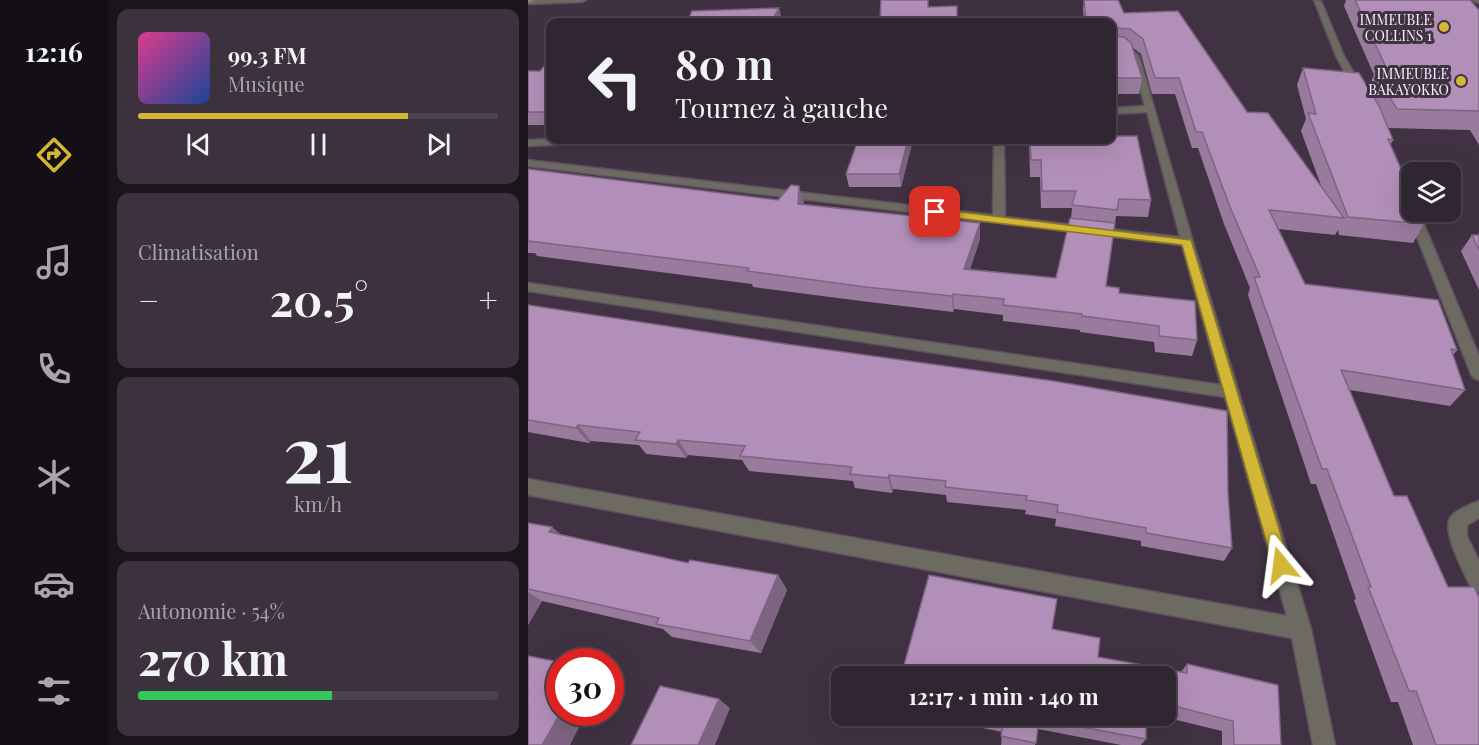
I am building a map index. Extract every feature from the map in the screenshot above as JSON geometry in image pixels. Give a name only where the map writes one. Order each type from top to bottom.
[{"type":"street","points":[[529,1],[582,0]]},
{"type":"street","points":[[1326,0],[1315,0],[1340,56],[1362,95]]},
{"type":"street","points":[[1116,47],[1125,48],[1135,57],[1151,109],[1230,392],[1301,630],[1324,745]]},
{"type":"street","points":[[1116,111],[1151,109]]},
{"type":"street","points":[[528,143],[544,142]]},
{"type":"street","points":[[528,155],[544,142]]},
{"type":"street","points":[[999,144],[999,220]]},
{"type":"street","points":[[528,163],[1187,242]]},
{"type":"street","points":[[1417,222],[1479,374]]},
{"type":"street","points":[[528,287],[1230,392]]},
{"type":"street","points":[[528,487],[1301,630]]},
{"type":"street","points":[[1479,509],[1458,521],[1458,536],[1479,583]]},
{"type":"building","points":[[881,0],[928,0],[928,7],[957,6],[957,18],[880,18]]},
{"type":"building","points":[[1084,0],[1118,0],[1124,13],[1178,11],[1247,112],[1268,113],[1344,218],[1269,210],[1305,284],[1438,300],[1457,350],[1451,349],[1465,390],[1341,370],[1394,496],[1407,496],[1448,587],[1474,587],[1479,597],[1479,745],[1436,745],[1416,691],[1409,691],[1368,587],[1371,587],[1327,469],[1322,469],[1254,277],[1260,277],[1230,207],[1202,132],[1196,132],[1179,78],[1155,78],[1143,39],[1130,29],[1116,28],[1116,18],[1086,18]]},
{"type":"building","points":[[1355,0],[1470,0],[1479,10],[1479,111],[1397,109],[1375,73],[1389,74]]},
{"type":"building","points":[[779,8],[773,18],[689,18],[692,11]]},
{"type":"building","points":[[1116,36],[1124,37],[1131,43],[1142,78],[1116,78]]},
{"type":"building","points":[[546,65],[546,112],[528,112],[528,71],[540,71]]},
{"type":"building","points":[[1303,68],[1359,73],[1379,106],[1393,140],[1388,139],[1401,169],[1401,222],[1348,217],[1308,113],[1316,114]]},
{"type":"building","points":[[1116,136],[1137,136],[1151,200],[1119,199],[1117,210],[1072,205],[1076,191],[1042,191],[1041,160],[1031,160],[1030,144],[1116,144]]},
{"type":"building","points":[[857,144],[907,144],[899,174],[846,174]]},
{"type":"building","points":[[528,169],[778,200],[791,185],[799,186],[798,204],[980,223],[964,269],[1056,278],[1070,218],[1115,223],[1106,286],[1119,288],[1119,293],[1195,301],[1197,340],[1159,336],[1159,326],[1003,305],[1004,299],[866,287],[747,271],[749,268],[528,241]]},
{"type":"building","points":[[1472,235],[1479,235],[1479,250]]},
{"type":"building","points":[[528,305],[1054,381],[1227,411],[1228,493],[1232,548],[1146,533],[1146,528],[1057,512],[1058,505],[1026,500],[1027,496],[945,487],[946,481],[889,475],[888,478],[850,474],[852,467],[740,456],[745,446],[678,440],[676,444],[635,440],[640,432],[578,425],[576,428],[528,420]]},
{"type":"building","points":[[528,523],[552,527],[549,532],[688,563],[690,560],[778,575],[750,641],[656,624],[659,618],[528,589]]},
{"type":"building","points":[[929,575],[1057,599],[1052,629],[1100,638],[1098,657],[1148,666],[904,666]]},
{"type":"building","points":[[528,656],[546,659],[546,726],[553,726],[542,745],[528,745]]},
{"type":"building","points":[[1187,664],[1278,685],[1281,745],[1234,745],[1233,721],[1176,707],[1176,671],[1187,673]]},
{"type":"building","points":[[660,686],[719,699],[698,745],[631,745]]},
{"type":"building","points":[[1002,726],[1038,726],[1036,743],[1001,736]]},
{"type":"building","points":[[1076,726],[1146,726],[1146,739]]},
{"type":"place","name":"IMMEUBLE COLLINS 1","points":[[1444,27]]},
{"type":"place","name":"IMMEUBLE BAKAYOKKO","points":[[1461,81]]},
{"type":"route","points":[[935,212],[1187,242],[1281,565]]}]
